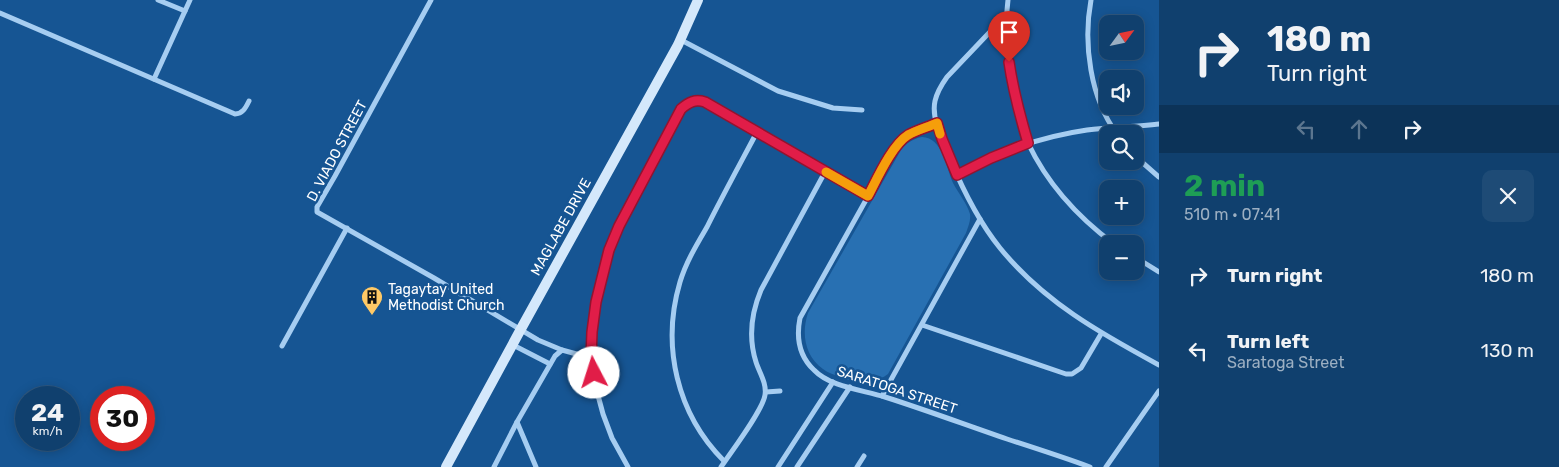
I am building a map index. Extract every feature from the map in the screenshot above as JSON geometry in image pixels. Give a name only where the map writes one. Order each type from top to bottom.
[{"type":"main road","name":"MAGLABE DRIVE","points":[[446,467],[680,39],[698,0]]},
{"type":"street","points":[[158,0],[185,11]]},
{"type":"street","points":[[154,78],[190,0]]},
{"type":"street","name":"D. VIADO STREET","points":[[431,0],[317,208],[318,213],[434,278],[538,340],[562,350],[591,358]]},
{"type":"street","points":[[1008,0],[1006,15],[1007,43],[1012,81],[1028,143],[1063,197],[1080,216],[1103,235]]},
{"type":"street","points":[[1091,0],[1088,16],[1087,43],[1090,64],[1102,109],[1111,125]]},
{"type":"street","points":[[0,13],[235,114],[242,112],[249,100]]},
{"type":"street","points":[[1006,15],[947,77],[940,88],[935,102],[937,123],[957,175],[980,219],[1000,248],[1027,277],[1056,302],[1101,334],[1159,365]]},
{"type":"street","points":[[680,39],[778,91],[833,108],[862,110]]},
{"type":"street","points":[[628,467],[612,438],[603,414],[591,358],[596,302],[609,250],[619,226],[681,109],[692,101],[698,100],[868,196]]},
{"type":"street","name":"SARATOGA STREET","points":[[937,123],[909,135],[895,148],[800,318],[798,343],[804,358],[823,378],[833,382],[882,396],[1090,467]]},
{"type":"street","points":[[1143,125],[1159,124]]},
{"type":"street","points":[[957,175],[1002,153],[1028,143],[1060,135],[1099,129]]},
{"type":"street","points":[[724,461],[706,441],[692,418],[681,393],[674,363],[672,332],[674,303],[680,279],[691,256],[757,132]]},
{"type":"street","points":[[1144,164],[1159,177]]},
{"type":"street","points":[[721,467],[765,398],[766,392],[753,349],[751,322],[754,307],[760,290],[825,172]]},
{"type":"street","points":[[882,396],[980,219]]},
{"type":"street","points":[[282,346],[347,228]]},
{"type":"street","points":[[1144,263],[1159,272]]},
{"type":"street","points":[[922,325],[1066,374],[1072,374],[1081,368],[1101,334]]},
{"type":"street","points":[[513,345],[550,364]]},
{"type":"street","points":[[494,467],[550,364],[562,350]]},
{"type":"street","points":[[778,467],[833,382]]},
{"type":"street","points":[[796,467],[850,387]]},
{"type":"street","points":[[766,392],[780,391]]},
{"type":"street","points":[[1106,467],[1159,391]]},
{"type":"street","points":[[517,422],[536,467]]},
{"type":"street","points":[[857,467],[864,456]]},
{"type":"shaded area","points":[[922,137],[935,142],[943,154],[953,183],[969,210],[969,224],[966,233],[888,374],[876,381],[854,382],[827,372],[812,358],[808,351],[805,337],[808,313],[901,150],[905,145]]},
{"type":"slow traffic","points":[[826,172],[868,196],[895,148],[901,141],[909,135],[937,123],[940,134]]},
{"type":"place","name":"Tagaytay United Methodist Church","points":[[372,316]]},
{"type":"route","points":[[594,373],[591,358],[592,332],[596,302],[609,250],[619,226],[681,109],[687,104],[698,100],[705,102],[868,196],[895,148],[901,141],[909,135],[937,123],[957,175],[1002,153],[1028,143],[1019,113],[1009,62]]}]
